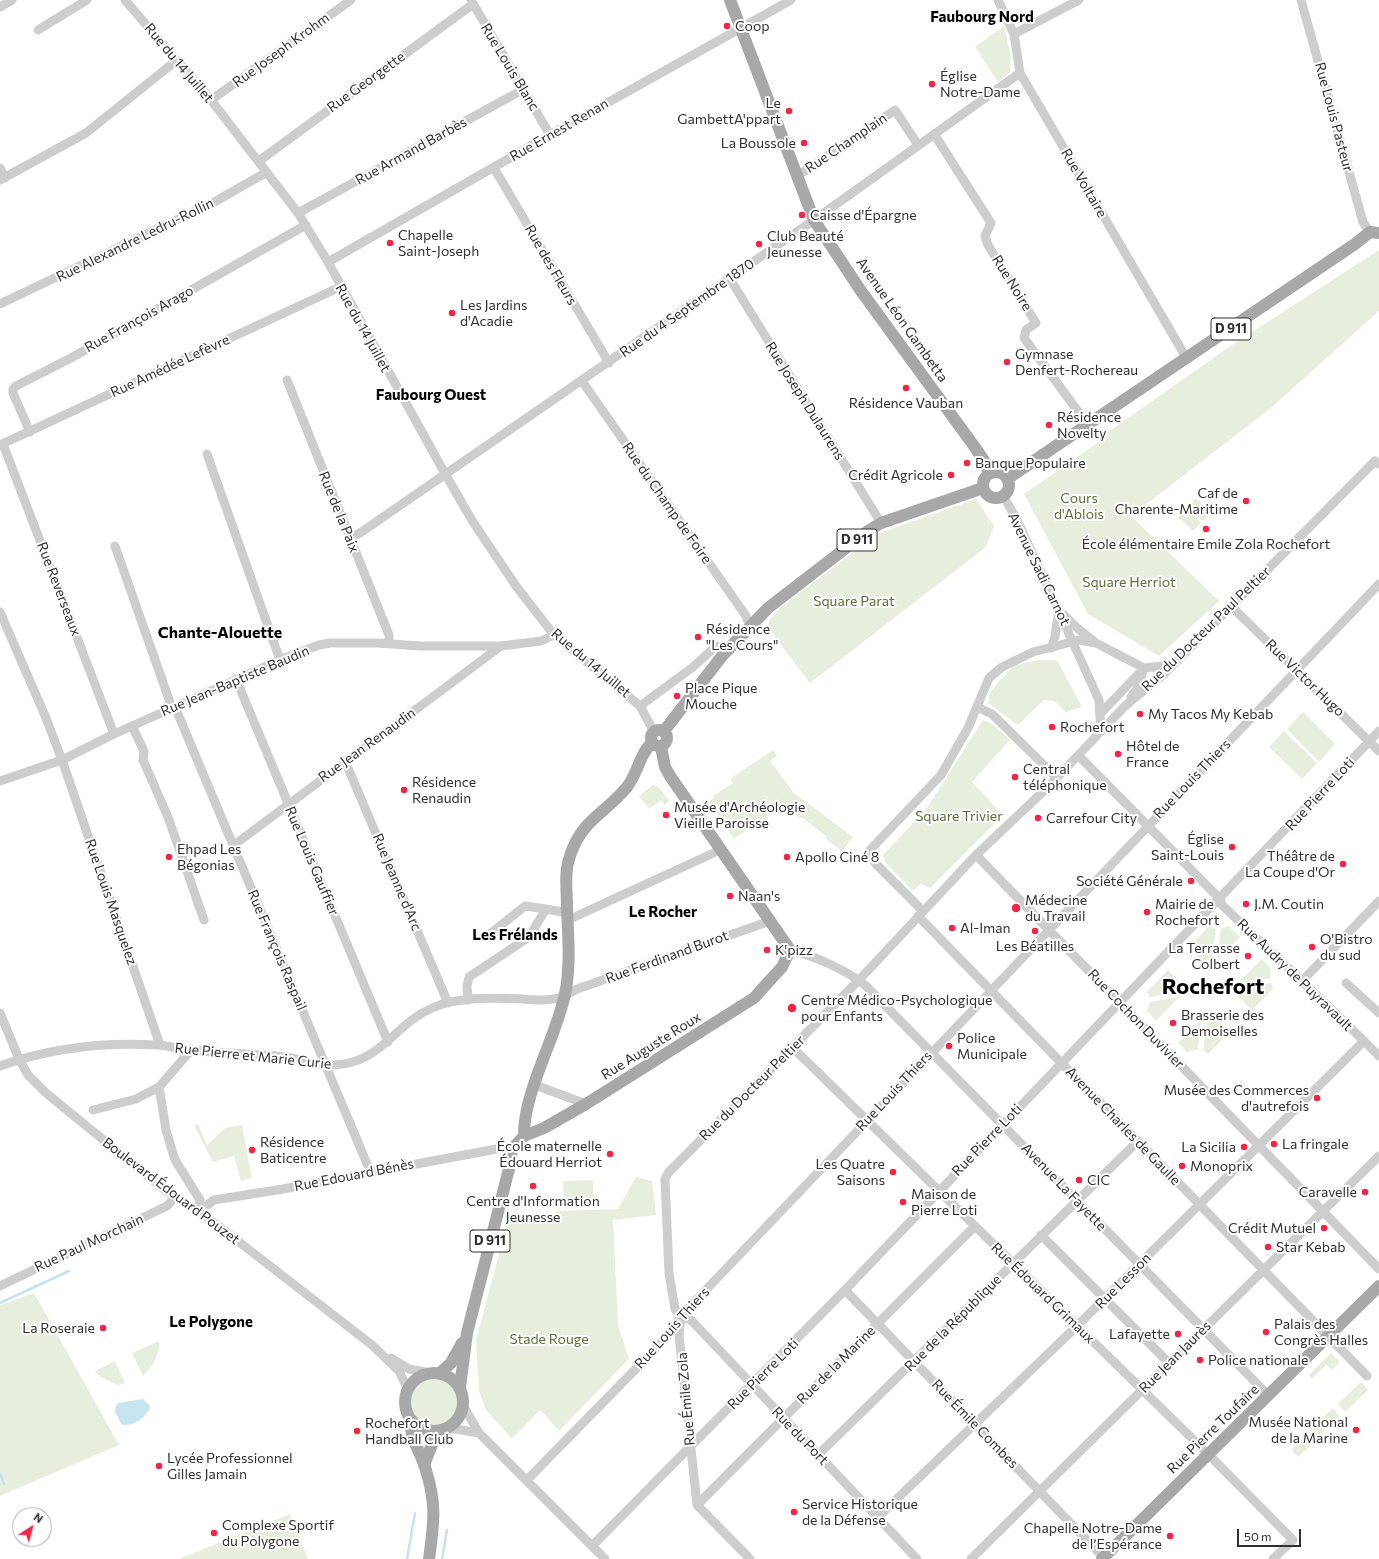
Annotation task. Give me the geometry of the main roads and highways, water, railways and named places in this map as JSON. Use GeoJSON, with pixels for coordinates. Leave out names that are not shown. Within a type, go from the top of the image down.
{"type":"FeatureCollection","features":[{"type":"Feature","properties":{"kind":"main road","name":"Avenue Léon Gambetta"},"geometry":{"type":"LineString","coordinates":[[730,0],[796,177],[814,220],[861,291],[974,446],[985,462],[989,474]]}},
{"type":"Feature","properties":{"kind":"main road","name":"D 911"},"geometry":{"type":"LineString","coordinates":[[1007,479],[1374,232]]}},
{"type":"Feature","properties":{"kind":"main road"},"geometry":{"type":"LineString","coordinates":[[1001,473],[1007,479],[1008,490],[1003,495],[991,497],[983,488],[984,480],[989,474],[1001,473]]}},
{"type":"Feature","properties":{"kind":"main road","name":"D 911"},"geometry":{"type":"LineString","coordinates":[[524,1136],[524,1124],[535,1085],[565,995],[569,955],[567,869],[569,857],[583,828],[627,787],[648,746],[660,738],[727,658],[730,649],[768,608],[881,523],[983,488]]}},
{"type":"Feature","properties":{"kind":"main road","name":"Rue Auguste Roux"},"geometry":{"type":"LineString","coordinates":[[466,1333],[510,1165],[512,1149],[524,1136],[544,1128],[586,1104],[754,998],[782,967],[790,950],[670,776],[665,767],[660,738]]}},
{"type":"Feature","properties":{"kind":"main road","name":"Rue Pierre Toufaire"},"geometry":{"type":"LineString","coordinates":[[1104,1559],[1208,1454],[1379,1286]]}},
{"type":"Feature","properties":{"kind":"main road","name":"D 911"},"geometry":{"type":"LineString","coordinates":[[435,1373],[451,1363],[466,1333]]}},
{"type":"Feature","properties":{"kind":"main road","name":"D 911"},"geometry":{"type":"LineString","coordinates":[[460,1387],[466,1333]]}},
{"type":"Feature","properties":{"kind":"main road"},"geometry":{"type":"LineString","coordinates":[[435,1373],[454,1380],[460,1387],[464,1400],[464,1407],[461,1415],[449,1428],[437,1432],[428,1431],[419,1427],[411,1420],[405,1407],[405,1401],[408,1390],[419,1377],[435,1373]]}},
{"type":"Feature","properties":{"kind":"main road"},"geometry":{"type":"LineString","coordinates":[[411,1420],[410,1430],[424,1465],[435,1511],[429,1559]]}},
{"type":"Feature","properties":{"kind":"main road"},"geometry":{"type":"LineString","coordinates":[[424,1465],[437,1432]]}},
{"type":"Feature","properties":{"kind":"water"},"geometry":{"type":"Polygon","coordinates":[[[143,1399],[150,1406],[143,1418],[134,1423],[125,1425],[121,1424],[115,1411],[116,1405],[119,1403],[143,1399]]]}},
{"type":"Feature","properties":{"kind":"waterway"},"geometry":{"type":"LineString","coordinates":[[0,1303],[69,1271]]}},
{"type":"Feature","properties":{"kind":"waterway"},"geometry":{"type":"LineString","coordinates":[[0,1473],[4,1484]]}},
{"type":"Feature","properties":{"kind":"waterway"},"geometry":{"type":"LineString","coordinates":[[407,1559],[415,1513]]}},
{"type":"Feature","properties":{"kind":"waterway"},"geometry":{"type":"LineString","coordinates":[[442,1559],[447,1530]]}},
{"type":"Feature","properties":{"kind":"place","name":"Coop"},"geometry":{"type":"Point","coordinates":[727,26]}},
{"type":"Feature","properties":{"kind":"place","name":"Église Notre-Dame"},"geometry":{"type":"Point","coordinates":[932,84]}},
{"type":"Feature","properties":{"kind":"place","name":"Le GambettA'ppart"},"geometry":{"type":"Point","coordinates":[789,111]}},
{"type":"Feature","properties":{"kind":"place","name":"La Boussole"},"geometry":{"type":"Point","coordinates":[804,143]}},
{"type":"Feature","properties":{"kind":"place","name":"Caisse d'Épargne"},"geometry":{"type":"Point","coordinates":[802,215]}},
{"type":"Feature","properties":{"kind":"place","name":"Chapelle Saint-Joseph"},"geometry":{"type":"Point","coordinates":[390,243]}},
{"type":"Feature","properties":{"kind":"place","name":"Club Beauté Jeunesse"},"geometry":{"type":"Point","coordinates":[759,244]}},
{"type":"Feature","properties":{"kind":"place","name":"Les Jardins d'Acadie"},"geometry":{"type":"Point","coordinates":[452,313]}},
{"type":"Feature","properties":{"kind":"place","name":"Gymnase Denfert-Rochereau"},"geometry":{"type":"Point","coordinates":[1007,362]}},
{"type":"Feature","properties":{"kind":"place","name":"Résidence Vauban"},"geometry":{"type":"Point","coordinates":[906,388]}},
{"type":"Feature","properties":{"kind":"place","name":"Résidence Novelty"},"geometry":{"type":"Point","coordinates":[1049,425]}},
{"type":"Feature","properties":{"kind":"place","name":"Banque Populaire"},"geometry":{"type":"Point","coordinates":[967,463]}},
{"type":"Feature","properties":{"kind":"place","name":"Crédit Agricole"},"geometry":{"type":"Point","coordinates":[951,475]}},
{"type":"Feature","properties":{"kind":"place","name":"Caf de Charente-Maritime"},"geometry":{"type":"Point","coordinates":[1246,501]}},
{"type":"Feature","properties":{"kind":"place","name":"École élémentaire Emile Zola Rochefort"},"geometry":{"type":"Point","coordinates":[1206,529]}},
{"type":"Feature","properties":{"kind":"place","name":"Résidence \"Les Cours\""},"geometry":{"type":"Point","coordinates":[698,637]}},
{"type":"Feature","properties":{"kind":"place","name":"Place Pique Mouche"},"geometry":{"type":"Point","coordinates":[677,696]}},
{"type":"Feature","properties":{"kind":"place","name":"My Tacos My Kebab"},"geometry":{"type":"Point","coordinates":[1140,714]}},
{"type":"Feature","properties":{"kind":"place","name":"Rochefort"},"geometry":{"type":"Point","coordinates":[1052,727]}},
{"type":"Feature","properties":{"kind":"place","name":"Hôtel de France"},"geometry":{"type":"Point","coordinates":[1118,754]}},
{"type":"Feature","properties":{"kind":"place","name":"Central téléphonique"},"geometry":{"type":"Point","coordinates":[1015,777]}},
{"type":"Feature","properties":{"kind":"place","name":"Résidence Renaudin"},"geometry":{"type":"Point","coordinates":[404,790]}},
{"type":"Feature","properties":{"kind":"place","name":"Musée d'Archéologie Vieille Paroisse"},"geometry":{"type":"Point","coordinates":[666,815]}},
{"type":"Feature","properties":{"kind":"place","name":"Carrefour City"},"geometry":{"type":"Point","coordinates":[1038,818]}},
{"type":"Feature","properties":{"kind":"place","name":"Église Saint-Louis"},"geometry":{"type":"Point","coordinates":[1232,847]}},
{"type":"Feature","properties":{"kind":"place","name":"Ehpad Les Bégonias"},"geometry":{"type":"Point","coordinates":[169,857]}},
{"type":"Feature","properties":{"kind":"place","name":"Apollo Ciné 8"},"geometry":{"type":"Point","coordinates":[787,857]}},
{"type":"Feature","properties":{"kind":"place","name":"Théâtre de La Coupe d'Or"},"geometry":{"type":"Point","coordinates":[1343,864]}},
{"type":"Feature","properties":{"kind":"place","name":"Société Générale"},"geometry":{"type":"Point","coordinates":[1191,881]}},
{"type":"Feature","properties":{"kind":"place","name":"Naan's"},"geometry":{"type":"Point","coordinates":[730,896]}},
{"type":"Feature","properties":{"kind":"place","name":"J.M. Coutin"},"geometry":{"type":"Point","coordinates":[1246,904]}},
{"type":"Feature","properties":{"kind":"place","name":"Médecine du Travail"},"geometry":{"type":"Point","coordinates":[1016,908]}},
{"type":"Feature","properties":{"kind":"place","name":"Mairie de Rochefort"},"geometry":{"type":"Point","coordinates":[1147,912]}},
{"type":"Feature","properties":{"kind":"place","name":"Al-Iman"},"geometry":{"type":"Point","coordinates":[952,928]}},
{"type":"Feature","properties":{"kind":"place","name":"Les Béatilles"},"geometry":{"type":"Point","coordinates":[1035,931]}},
{"type":"Feature","properties":{"kind":"place","name":"O'Bistro du sud"},"geometry":{"type":"Point","coordinates":[1312,947]}},
{"type":"Feature","properties":{"kind":"place","name":"K'pizz"},"geometry":{"type":"Point","coordinates":[767,950]}},
{"type":"Feature","properties":{"kind":"place","name":"La Terrasse Colbert"},"geometry":{"type":"Point","coordinates":[1248,956]}},
{"type":"Feature","properties":{"kind":"place","name":"Centre Médico-Psychologique pour Enfants"},"geometry":{"type":"Point","coordinates":[792,1008]}},
{"type":"Feature","properties":{"kind":"place","name":"Brasserie des Demoiselles"},"geometry":{"type":"Point","coordinates":[1173,1023]}},
{"type":"Feature","properties":{"kind":"place","name":"Police Municipale"},"geometry":{"type":"Point","coordinates":[949,1046]}},
{"type":"Feature","properties":{"kind":"place","name":"Musée des Commerces d'autrefois"},"geometry":{"type":"Point","coordinates":[1317,1098]}},
{"type":"Feature","properties":{"kind":"place","name":"La fringale"},"geometry":{"type":"Point","coordinates":[1274,1144]}},
{"type":"Feature","properties":{"kind":"place","name":"La Sicilia"},"geometry":{"type":"Point","coordinates":[1244,1147]}},
{"type":"Feature","properties":{"kind":"place","name":"Résidence Baticentre"},"geometry":{"type":"Point","coordinates":[252,1150]}},
{"type":"Feature","properties":{"kind":"place","name":"École maternelle Édouard Herriot"},"geometry":{"type":"Point","coordinates":[610,1154]}},
{"type":"Feature","properties":{"kind":"place","name":"Monoprix"},"geometry":{"type":"Point","coordinates":[1182,1166]}},
{"type":"Feature","properties":{"kind":"place","name":"Les Quatre Saisons"},"geometry":{"type":"Point","coordinates":[893,1172]}},
{"type":"Feature","properties":{"kind":"place","name":"CIC"},"geometry":{"type":"Point","coordinates":[1079,1180]}},
{"type":"Feature","properties":{"kind":"place","name":"Centre d'Information Jeunesse"},"geometry":{"type":"Point","coordinates":[533,1186]}},
{"type":"Feature","properties":{"kind":"place","name":"Caravelle"},"geometry":{"type":"Point","coordinates":[1365,1192]}},
{"type":"Feature","properties":{"kind":"place","name":"Maison de Pierre Loti"},"geometry":{"type":"Point","coordinates":[903,1202]}},
{"type":"Feature","properties":{"kind":"place","name":"Crédit Mutuel"},"geometry":{"type":"Point","coordinates":[1324,1228]}},
{"type":"Feature","properties":{"kind":"place","name":"Star Kebab"},"geometry":{"type":"Point","coordinates":[1268,1247]}},
{"type":"Feature","properties":{"kind":"place","name":"La Roseraie"},"geometry":{"type":"Point","coordinates":[103,1328]}},
{"type":"Feature","properties":{"kind":"place","name":"Palais des Congrès Halles"},"geometry":{"type":"Point","coordinates":[1266,1332]}},
{"type":"Feature","properties":{"kind":"place","name":"Lafayette"},"geometry":{"type":"Point","coordinates":[1178,1334]}},
{"type":"Feature","properties":{"kind":"place","name":"Police nationale"},"geometry":{"type":"Point","coordinates":[1200,1360]}},
{"type":"Feature","properties":{"kind":"place","name":"Musée National de la Marine"},"geometry":{"type":"Point","coordinates":[1356,1430]}},
{"type":"Feature","properties":{"kind":"place","name":"Rochefort Handball Club"},"geometry":{"type":"Point","coordinates":[357,1431]}},
{"type":"Feature","properties":{"kind":"place","name":"Lycée Professionnel Gilles Jamain"},"geometry":{"type":"Point","coordinates":[159,1466]}},
{"type":"Feature","properties":{"kind":"place","name":"Service Historique de la Défense"},"geometry":{"type":"Point","coordinates":[794,1512]}},
{"type":"Feature","properties":{"kind":"place","name":"Complexe Sportif du Polygone"},"geometry":{"type":"Point","coordinates":[214,1533]}},
{"type":"Feature","properties":{"kind":"place","name":"Chapelle Notre-Dame de l’Espérance"},"geometry":{"type":"Point","coordinates":[1170,1536]}},
{"type":"Feature","properties":{"kind":"district","name":"Faubourg Nord"},"geometry":{"type":"Point","coordinates":[982,17]}},
{"type":"Feature","properties":{"kind":"district","name":"Faubourg Ouest"},"geometry":{"type":"Point","coordinates":[431,395]}},
{"type":"Feature","properties":{"kind":"district","name":"Chante-Alouette"},"geometry":{"type":"Point","coordinates":[220,633]}},
{"type":"Feature","properties":{"kind":"district","name":"Le Rocher"},"geometry":{"type":"Point","coordinates":[663,912]}},
{"type":"Feature","properties":{"kind":"district","name":"Les Frélands"},"geometry":{"type":"Point","coordinates":[515,935]}},
{"type":"Feature","properties":{"kind":"district","name":"Rochefort"},"geometry":{"type":"Point","coordinates":[1213,987]}},
{"type":"Feature","properties":{"kind":"district","name":"Le Polygone"},"geometry":{"type":"Point","coordinates":[211,1322]}},
{"type":"Feature","properties":{"kind":"park label","name":"Cours d'Ablois"},"geometry":{"type":"Point","coordinates":[1079,506]}},
{"type":"Feature","properties":{"kind":"park label","name":"Square Herriot"},"geometry":{"type":"Point","coordinates":[1129,582]}},
{"type":"Feature","properties":{"kind":"park label","name":"Square Parat"},"geometry":{"type":"Point","coordinates":[854,601]}},
{"type":"Feature","properties":{"kind":"park label","name":"Square Trivier"},"geometry":{"type":"Point","coordinates":[959,816]}},
{"type":"Feature","properties":{"kind":"park label","name":"Stade Rouge"},"geometry":{"type":"Point","coordinates":[549,1339]}}]}
